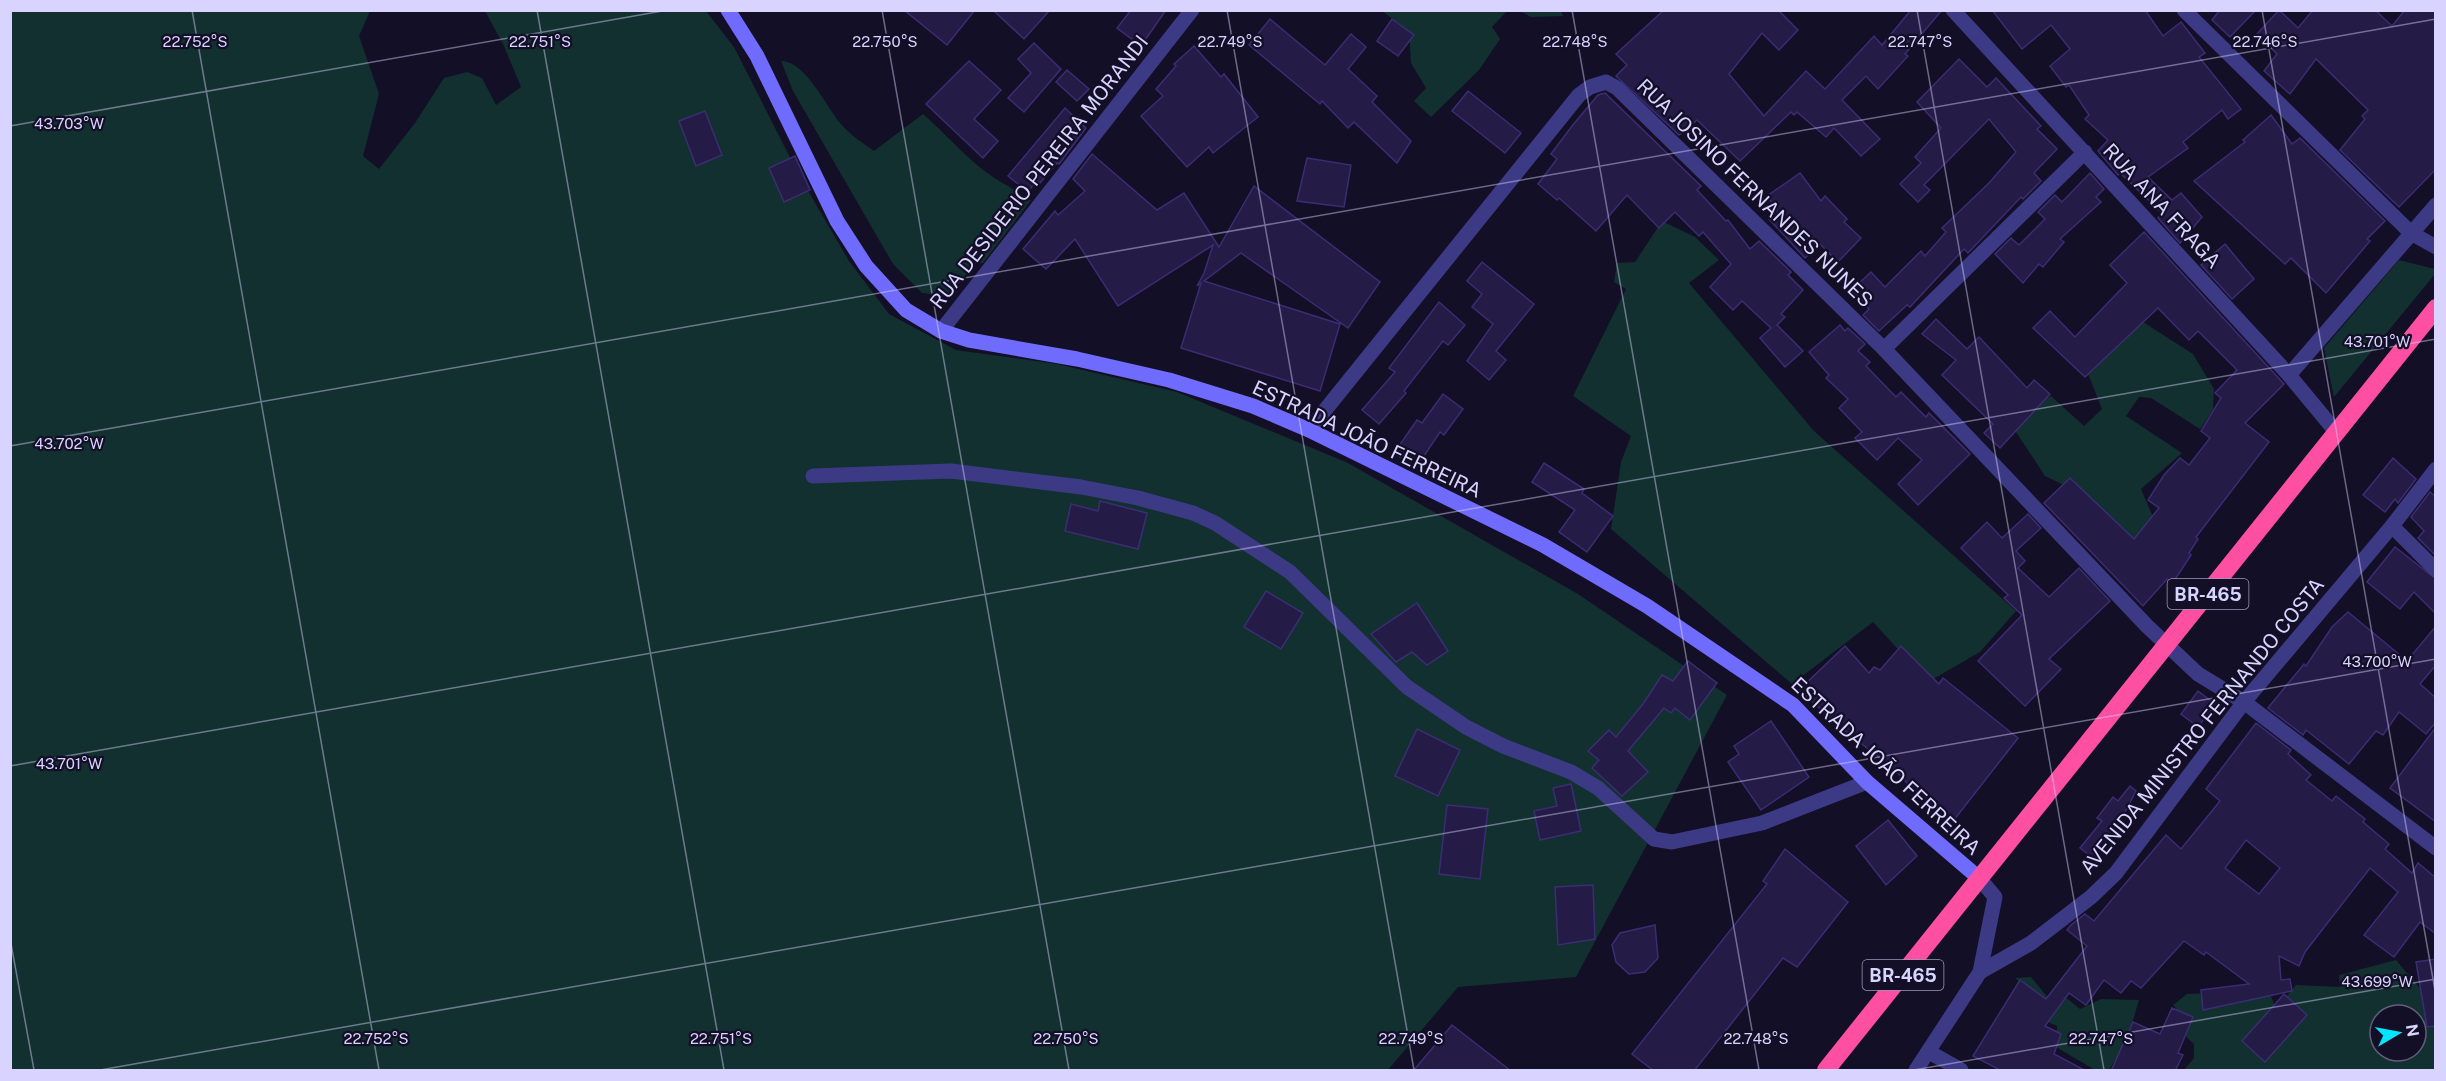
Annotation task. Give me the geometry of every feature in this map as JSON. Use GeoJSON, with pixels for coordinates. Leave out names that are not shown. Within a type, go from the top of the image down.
{"type":"FeatureCollection","features":[{"type":"Feature","properties":{"kind":"highway","name":"BR-465"},"geometry":{"type":"LineString","coordinates":[[1826,1071],[2436,308]]}},
{"type":"Feature","properties":{"kind":"street","name":"ESTRADA JOÃO FERREIRA"},"geometry":{"type":"LineString","coordinates":[[729,10],[757,56],[837,220],[856,253],[895,300],[941,331],[988,345],[1077,359],[1169,380],[1253,406],[1310,430],[1543,545],[1647,606],[1793,705],[1867,782],[1980,879]]}},
{"type":"Feature","properties":{"kind":"street","name":"RUA DESIDERIO PEREIRA MORANDI"},"geometry":{"type":"LineString","coordinates":[[941,331],[1192,10]]}},
{"type":"Feature","properties":{"kind":"street","name":"RUA ANA FRAGA"},"geometry":{"type":"LineString","coordinates":[[1953,10],[2289,375],[2337,433]]}},
{"type":"Feature","properties":{"kind":"street"},"geometry":{"type":"LineString","coordinates":[[2184,10],[2411,233],[2436,247]]}},
{"type":"Feature","properties":{"kind":"street","name":"RUA JOSINO FERNANDES NUNES"},"geometry":{"type":"LineString","coordinates":[[1310,430],[1579,96],[1598,83],[1606,82],[1617,88],[1884,349],[2167,645],[2198,674],[2244,702],[2436,848]]}},
{"type":"Feature","properties":{"kind":"street"},"geometry":{"type":"LineString","coordinates":[[1884,349],[2085,152]]}},
{"type":"Feature","properties":{"kind":"street"},"geometry":{"type":"LineString","coordinates":[[2289,375],[2436,205]]}},
{"type":"Feature","properties":{"kind":"street","name":"AVENIDA MINISTRO FERNANDO COSTA"},"geometry":{"type":"LineString","coordinates":[[1916,1071],[1980,972],[2031,943],[2106,884],[2244,702],[2392,526],[2436,469]]}},
{"type":"Feature","properties":{"kind":"street"},"geometry":{"type":"LineString","coordinates":[[813,476],[951,471],[1081,487],[1138,498],[1193,513],[1215,523],[1290,572],[1407,687],[1466,727],[1503,746],[1571,772],[1598,788],[1654,839],[1671,842],[1762,823],[1867,782]]}},
{"type":"Feature","properties":{"kind":"street"},"geometry":{"type":"LineString","coordinates":[[2392,526],[2436,570]]}},
{"type":"Feature","properties":{"kind":"street"},"geometry":{"type":"LineString","coordinates":[[1980,879],[1995,897],[1980,972]]}},
{"type":"Feature","properties":{"kind":"street"},"geometry":{"type":"LineString","coordinates":[[1929,1052],[1961,1071]]}},
{"type":"Feature","properties":{"kind":"green space"},"geometry":{"type":"Polygon","coordinates":[[[10,11],[370,11],[359,36],[379,94],[363,156],[379,169],[415,123],[444,78],[467,72],[482,78],[496,105],[521,87],[504,46],[485,11],[706,11],[734,47],[800,177],[849,261],[889,314],[956,350],[1057,364],[1177,392],[1348,463],[1578,594],[1727,695],[1576,977],[1458,987],[1388,1070],[11,1070],[10,11]]]}},
{"type":"Feature","properties":{"kind":"green space"},"geometry":{"type":"Polygon","coordinates":[[[1382,11],[1507,11],[1492,27],[1500,39],[1479,70],[1431,117],[1414,101],[1426,88],[1411,63],[1409,31],[1382,11]]]}},
{"type":"Feature","properties":{"kind":"green space"},"geometry":{"type":"Polygon","coordinates":[[[1520,11],[1561,11],[1563,16],[1531,17],[1520,11]]]}},
{"type":"Feature","properties":{"kind":"green space"},"geometry":{"type":"Polygon","coordinates":[[[781,61],[799,68],[845,128],[874,151],[923,114],[983,170],[1031,200],[983,263],[972,264],[961,282],[945,296],[922,293],[893,264],[793,91],[781,61]]]}},
{"type":"Feature","properties":{"kind":"green space"},"geometry":{"type":"Polygon","coordinates":[[[1662,221],[1695,237],[1719,260],[1689,283],[1814,431],[2016,611],[1980,652],[1928,682],[1873,622],[1792,684],[1611,529],[1621,462],[1631,436],[1573,396],[1626,289],[1614,282],[1617,263],[1635,262],[1662,221]]]}},
{"type":"Feature","properties":{"kind":"green space"},"geometry":{"type":"Polygon","coordinates":[[[2399,260],[2435,269],[2435,274],[2334,397],[2324,348],[2399,260]]]}},
{"type":"Feature","properties":{"kind":"green space"},"geometry":{"type":"Polygon","coordinates":[[[2143,322],[2193,354],[2214,389],[2213,410],[2200,429],[2151,398],[2139,397],[2126,416],[2182,453],[2141,489],[2159,531],[2140,550],[2083,494],[2045,476],[2008,420],[2051,396],[2084,426],[2102,409],[2088,374],[2143,322]]]}},
{"type":"Feature","properties":{"kind":"green space"},"geometry":{"type":"Polygon","coordinates":[[[2396,960],[2435,1006],[2435,1070],[2184,1070],[2194,1058],[2194,1044],[2181,1032],[2185,1018],[2173,1005],[2187,994],[2269,991],[2276,1009],[2296,985],[2340,987],[2339,975],[2396,960]]]}},
{"type":"Feature","properties":{"kind":"green space"},"geometry":{"type":"Polygon","coordinates":[[[2031,977],[2050,1000],[2058,991],[2080,1009],[2101,999],[2139,1000],[2127,1041],[2109,1070],[2095,1070],[2056,1047],[2057,1026],[2021,1010],[2030,991],[2015,978],[2031,977]]]}},
{"type":"Feature","properties":{"kind":"building"},"geometry":{"type":"Polygon","coordinates":[[[904,10],[975,10],[947,45],[904,10]]]}},
{"type":"Feature","properties":{"kind":"building"},"geometry":{"type":"Polygon","coordinates":[[[993,10],[1050,10],[1024,39],[993,10]]]}},
{"type":"Feature","properties":{"kind":"building"},"geometry":{"type":"Polygon","coordinates":[[[1131,10],[1166,10],[1141,46],[1117,28],[1131,10]]]}},
{"type":"Feature","properties":{"kind":"building"},"geometry":{"type":"Polygon","coordinates":[[[1664,10],[1778,10],[1798,30],[1779,50],[1762,33],[1729,74],[1764,116],[1806,71],[1825,89],[1874,36],[1882,45],[1911,10],[1942,10],[1905,54],[1908,56],[1878,89],[1866,76],[1842,100],[1880,139],[1861,156],[1834,128],[1826,137],[1797,112],[1794,115],[1791,112],[1740,161],[1697,120],[1679,135],[1616,76],[1627,65],[1616,54],[1664,10]]]}},
{"type":"Feature","properties":{"kind":"building"},"geometry":{"type":"Polygon","coordinates":[[[1992,10],[2145,10],[2163,36],[2181,22],[2205,53],[2199,57],[2241,109],[2228,119],[2222,110],[2183,142],[2188,148],[2148,177],[2172,200],[2181,193],[2202,217],[2180,243],[2158,218],[2162,213],[2120,173],[2118,175],[2098,151],[2108,140],[2085,119],[2089,115],[2069,85],[2066,87],[2050,66],[2070,49],[2051,25],[2022,49],[1992,10]]]}},
{"type":"Feature","properties":{"kind":"building"},"geometry":{"type":"Polygon","coordinates":[[[2220,10],[2256,10],[2230,37],[2212,20],[2220,10]]]}},
{"type":"Feature","properties":{"kind":"building"},"geometry":{"type":"Polygon","coordinates":[[[2279,10],[2298,28],[2313,10],[2375,10],[2392,26],[2405,10],[2436,10],[2436,169],[2399,207],[2340,150],[2365,119],[2362,116],[2368,110],[2316,59],[2290,94],[2264,71],[2277,54],[2257,34],[2279,10]]]}},
{"type":"Feature","properties":{"kind":"building"},"geometry":{"type":"Polygon","coordinates":[[[1270,19],[1325,65],[1351,34],[1366,47],[1348,69],[1377,96],[1372,102],[1411,141],[1397,163],[1354,122],[1348,128],[1322,101],[1320,104],[1249,45],[1270,19]]]}},
{"type":"Feature","properties":{"kind":"building"},"geometry":{"type":"Polygon","coordinates":[[[1392,19],[1414,35],[1398,56],[1377,41],[1392,19]]]}},
{"type":"Feature","properties":{"kind":"building"},"geometry":{"type":"Polygon","coordinates":[[[1034,43],[1061,69],[1024,112],[1008,98],[1031,73],[1018,59],[1034,43]]]}},
{"type":"Feature","properties":{"kind":"building"},"geometry":{"type":"Polygon","coordinates":[[[1194,46],[1221,77],[1224,74],[1258,117],[1213,153],[1209,147],[1187,167],[1141,116],[1163,96],[1156,89],[1176,66],[1174,64],[1194,46]]]}},
{"type":"Feature","properties":{"kind":"building"},"geometry":{"type":"Polygon","coordinates":[[[1959,59],[1987,87],[1996,78],[2041,126],[2037,129],[2057,149],[2034,173],[2041,181],[2023,199],[2021,197],[1968,253],[1964,249],[1910,307],[1907,305],[1879,331],[1863,315],[1869,309],[1852,290],[1871,272],[1885,287],[1921,251],[1925,256],[1946,232],[1942,228],[1989,183],[2016,152],[1989,119],[1924,185],[1930,190],[1918,202],[1900,184],[1921,163],[1915,157],[1941,128],[1917,102],[1959,59]]]}},
{"type":"Feature","properties":{"kind":"building"},"geometry":{"type":"Polygon","coordinates":[[[969,61],[1001,90],[974,119],[998,141],[983,158],[926,104],[969,61]]]}},
{"type":"Feature","properties":{"kind":"building"},"geometry":{"type":"Polygon","coordinates":[[[1067,70],[1089,89],[1077,101],[1056,82],[1067,70]]]}},
{"type":"Feature","properties":{"kind":"building"},"geometry":{"type":"Polygon","coordinates":[[[1468,91],[1521,133],[1505,153],[1452,111],[1468,91]]]}},
{"type":"Feature","properties":{"kind":"building"},"geometry":{"type":"Polygon","coordinates":[[[1605,93],[1701,186],[1697,190],[1726,221],[1728,220],[1750,249],[1759,241],[1791,272],[1788,275],[1803,290],[1781,314],[1785,317],[1777,325],[1803,351],[1785,367],[1760,338],[1771,328],[1742,301],[1733,310],[1710,287],[1731,264],[1703,232],[1699,236],[1675,212],[1659,228],[1627,195],[1596,231],[1559,198],[1557,200],[1538,184],[1557,159],[1551,154],[1598,95],[1605,93]]]}},
{"type":"Feature","properties":{"kind":"building"},"geometry":{"type":"Polygon","coordinates":[[[1065,108],[1086,128],[1059,164],[1057,163],[1040,183],[1036,181],[1028,192],[1008,176],[1065,108]]]}},
{"type":"Feature","properties":{"kind":"building"},"geometry":{"type":"Polygon","coordinates":[[[705,111],[722,155],[696,166],[679,121],[705,111]]]}},
{"type":"Feature","properties":{"kind":"building"},"geometry":{"type":"Polygon","coordinates":[[[2271,115],[2292,144],[2300,138],[2385,221],[2367,239],[2370,241],[2326,293],[2291,258],[2285,264],[2194,181],[2245,142],[2243,140],[2271,115]]]}},
{"type":"Feature","properties":{"kind":"building"},"geometry":{"type":"Polygon","coordinates":[[[1092,154],[1157,210],[1184,193],[1219,247],[1254,186],[1380,282],[1348,328],[1241,253],[1204,281],[1340,324],[1320,391],[1181,348],[1201,283],[1197,286],[1213,245],[1118,306],[1075,239],[1046,269],[1023,249],[1055,211],[1058,215],[1085,191],[1073,179],[1092,154]]]}},
{"type":"Feature","properties":{"kind":"building"},"geometry":{"type":"Polygon","coordinates":[[[795,156],[810,190],[784,202],[769,168],[795,156]]]}},
{"type":"Feature","properties":{"kind":"building"},"geometry":{"type":"Polygon","coordinates":[[[1307,158],[1351,165],[1344,207],[1297,201],[1307,158]]]}},
{"type":"Feature","properties":{"kind":"building"},"geometry":{"type":"Polygon","coordinates":[[[1800,173],[1821,201],[1825,196],[1847,219],[1844,222],[1861,238],[1838,262],[1820,244],[1805,258],[1769,219],[1778,212],[1767,196],[1800,173]]]}},
{"type":"Feature","properties":{"kind":"building"},"geometry":{"type":"Polygon","coordinates":[[[2090,173],[2104,189],[2096,197],[2101,202],[2060,239],[2064,242],[2043,267],[2039,264],[2023,283],[1995,254],[2011,238],[2019,245],[2045,219],[2038,212],[2055,195],[2062,202],[2090,173]]]}},
{"type":"Feature","properties":{"kind":"building"},"geometry":{"type":"Polygon","coordinates":[[[2144,232],[2284,384],[2245,423],[2269,442],[2196,537],[2198,539],[2189,553],[2191,555],[2172,584],[2167,579],[2143,606],[2044,503],[2070,478],[2134,539],[2159,508],[2148,500],[2164,475],[2180,458],[2189,465],[2210,438],[2201,431],[2221,398],[2215,393],[2237,370],[2198,331],[2189,340],[2158,308],[2085,377],[2033,328],[2050,311],[2075,337],[2127,283],[2110,265],[2144,232]]]}},
{"type":"Feature","properties":{"kind":"building"},"geometry":{"type":"Polygon","coordinates":[[[2225,244],[2254,279],[2232,299],[2201,265],[2225,244]]]}},
{"type":"Feature","properties":{"kind":"building"},"geometry":{"type":"Polygon","coordinates":[[[1482,262],[1534,304],[1496,351],[1506,360],[1489,380],[1467,361],[1493,324],[1472,307],[1482,294],[1467,281],[1482,262]]]}},
{"type":"Feature","properties":{"kind":"building"},"geometry":{"type":"Polygon","coordinates":[[[1439,302],[1465,325],[1448,345],[1443,341],[1404,391],[1406,393],[1379,424],[1362,410],[1395,372],[1389,368],[1439,302]]]}},
{"type":"Feature","properties":{"kind":"building"},"geometry":{"type":"Polygon","coordinates":[[[1936,319],[1967,349],[1979,337],[2027,388],[2034,380],[2050,394],[2000,448],[1984,433],[1993,424],[1942,375],[1956,360],[1922,334],[1936,319]]]}},
{"type":"Feature","properties":{"kind":"building"},"geometry":{"type":"Polygon","coordinates":[[[1840,325],[1845,331],[1848,328],[1865,344],[1858,351],[1870,362],[1866,366],[1896,397],[1901,392],[1926,417],[1929,413],[1970,454],[1918,505],[1898,484],[1922,460],[1898,438],[1877,460],[1855,438],[1862,432],[1839,408],[1848,399],[1826,378],[1829,375],[1809,352],[1840,325]]]}},
{"type":"Feature","properties":{"kind":"building"},"geometry":{"type":"Polygon","coordinates":[[[1443,394],[1463,409],[1444,435],[1440,432],[1416,468],[1394,453],[1417,420],[1422,423],[1443,394]]]}},
{"type":"Feature","properties":{"kind":"building"},"geometry":{"type":"Polygon","coordinates":[[[2393,458],[2416,479],[2398,503],[2395,499],[2385,512],[2363,495],[2393,458]]]}},
{"type":"Feature","properties":{"kind":"building"},"geometry":{"type":"Polygon","coordinates":[[[1544,463],[1584,489],[1582,493],[1613,516],[1587,552],[1559,532],[1575,510],[1532,482],[1544,463]]]}},
{"type":"Feature","properties":{"kind":"building"},"geometry":{"type":"Polygon","coordinates":[[[2430,492],[2436,497],[2436,556],[2418,538],[2424,531],[2411,517],[2430,492]]]}},
{"type":"Feature","properties":{"kind":"building"},"geometry":{"type":"Polygon","coordinates":[[[1100,501],[1147,513],[1138,549],[1065,531],[1071,504],[1098,511],[1100,501]]]}},
{"type":"Feature","properties":{"kind":"building"},"geometry":{"type":"Polygon","coordinates":[[[2028,514],[2041,528],[2016,551],[2025,561],[2018,568],[2049,597],[2079,568],[2110,601],[2049,659],[2061,669],[2025,706],[1978,661],[2022,615],[2004,598],[2008,595],[1961,548],[1987,522],[2002,538],[2028,514]]]}},
{"type":"Feature","properties":{"kind":"building"},"geometry":{"type":"Polygon","coordinates":[[[2395,547],[2436,579],[2436,614],[2414,592],[2400,609],[2367,582],[2395,547]]]}},
{"type":"Feature","properties":{"kind":"building"},"geometry":{"type":"Polygon","coordinates":[[[1266,591],[1303,613],[1281,649],[1244,627],[1266,591]]]}},
{"type":"Feature","properties":{"kind":"building"},"geometry":{"type":"Polygon","coordinates":[[[1417,603],[1448,651],[1427,665],[1412,652],[1396,662],[1371,634],[1417,603]]]}},
{"type":"Feature","properties":{"kind":"building"},"geometry":{"type":"Polygon","coordinates":[[[2348,612],[2407,661],[2436,626],[2436,665],[2420,684],[2436,698],[2436,722],[2426,734],[2399,712],[2383,735],[2376,731],[2349,764],[2306,730],[2303,735],[2268,708],[2304,664],[2306,666],[2332,627],[2348,612]]]}},
{"type":"Feature","properties":{"kind":"building"},"geometry":{"type":"Polygon","coordinates":[[[1845,646],[1869,673],[1874,667],[1880,670],[1901,646],[1939,684],[1943,678],[2018,738],[1954,820],[1935,804],[1931,809],[1895,770],[1844,730],[1799,690],[1845,646]]]}},
{"type":"Feature","properties":{"kind":"building"},"geometry":{"type":"Polygon","coordinates":[[[1688,661],[1717,683],[1690,720],[1675,708],[1671,713],[1664,708],[1628,751],[1648,772],[1622,796],[1592,768],[1599,760],[1588,751],[1609,730],[1616,737],[1643,704],[1662,675],[1673,681],[1688,661]]]}},
{"type":"Feature","properties":{"kind":"building"},"geometry":{"type":"Polygon","coordinates":[[[2198,691],[2215,704],[2198,727],[2181,714],[2198,691]]]}},
{"type":"Feature","properties":{"kind":"building"},"geometry":{"type":"Polygon","coordinates":[[[1771,721],[1809,777],[1761,810],[1728,762],[1739,754],[1734,746],[1771,721]]]}},
{"type":"Feature","properties":{"kind":"building"},"geometry":{"type":"Polygon","coordinates":[[[2256,723],[2291,750],[2288,754],[2311,775],[2306,780],[2332,801],[2336,796],[2365,819],[2363,822],[2389,844],[2385,849],[2412,873],[2418,863],[2436,878],[2436,934],[2420,922],[2394,957],[2364,935],[2398,892],[2370,868],[2305,952],[2299,966],[2279,956],[2281,980],[2290,979],[2292,991],[2203,1010],[2201,990],[2249,984],[2206,952],[2204,955],[2184,941],[2141,988],[2131,981],[2121,993],[2104,980],[2086,1005],[2069,993],[2045,1026],[2061,1034],[2054,1054],[2086,1071],[2002,1071],[1973,1056],[2020,980],[2046,999],[2087,946],[2067,930],[2071,925],[2085,914],[2094,921],[2166,835],[2181,849],[2220,801],[2206,789],[2256,723]],[[2246,840],[2225,868],[2259,894],[2280,868],[2246,840]]]}},
{"type":"Feature","properties":{"kind":"building"},"geometry":{"type":"Polygon","coordinates":[[[2436,727],[2436,822],[2390,788],[2436,727]]]}},
{"type":"Feature","properties":{"kind":"building"},"geometry":{"type":"Polygon","coordinates":[[[1417,729],[1460,750],[1438,796],[1395,776],[1417,729]]]}},
{"type":"Feature","properties":{"kind":"building"},"geometry":{"type":"Polygon","coordinates":[[[1571,784],[1581,831],[1540,840],[1534,811],[1557,806],[1553,788],[1571,784]]]}},
{"type":"Feature","properties":{"kind":"building"},"geometry":{"type":"Polygon","coordinates":[[[2130,786],[2136,791],[2115,831],[2093,858],[2080,848],[2102,821],[2097,818],[2113,797],[2118,801],[2130,786]]]}},
{"type":"Feature","properties":{"kind":"building"},"geometry":{"type":"Polygon","coordinates":[[[1447,805],[1488,809],[1480,879],[1439,874],[1447,805]]]}},
{"type":"Feature","properties":{"kind":"building"},"geometry":{"type":"Polygon","coordinates":[[[1888,820],[1917,856],[1886,885],[1856,846],[1888,820]]]}},
{"type":"Feature","properties":{"kind":"building"},"geometry":{"type":"Polygon","coordinates":[[[1785,849],[1848,902],[1797,967],[1783,958],[1694,1071],[1654,1071],[1632,1054],[1767,884],[1763,881],[1785,849]]]}},
{"type":"Feature","properties":{"kind":"building"},"geometry":{"type":"Polygon","coordinates":[[[1593,885],[1595,939],[1558,945],[1555,887],[1593,885]]]}},
{"type":"Feature","properties":{"kind":"building"},"geometry":{"type":"Polygon","coordinates":[[[1655,925],[1658,958],[1645,972],[1629,974],[1616,962],[1612,945],[1620,933],[1655,925]]]}},
{"type":"Feature","properties":{"kind":"building"},"geometry":{"type":"Polygon","coordinates":[[[2436,959],[2436,1026],[2428,1027],[2428,1003],[2423,1003],[2416,962],[2436,959]]]}},
{"type":"Feature","properties":{"kind":"building"},"geometry":{"type":"Polygon","coordinates":[[[2284,994],[2307,1015],[2265,1062],[2242,1041],[2284,994]]]}},
{"type":"Feature","properties":{"kind":"building"},"geometry":{"type":"Polygon","coordinates":[[[2172,1008],[2193,1017],[2178,1053],[2183,1055],[2175,1071],[2111,1071],[2133,1022],[2160,1034],[2172,1008]]]}},
{"type":"Feature","properties":{"kind":"building"},"geometry":{"type":"Polygon","coordinates":[[[1452,1025],[1511,1071],[1413,1071],[1452,1025]]]}}]}
